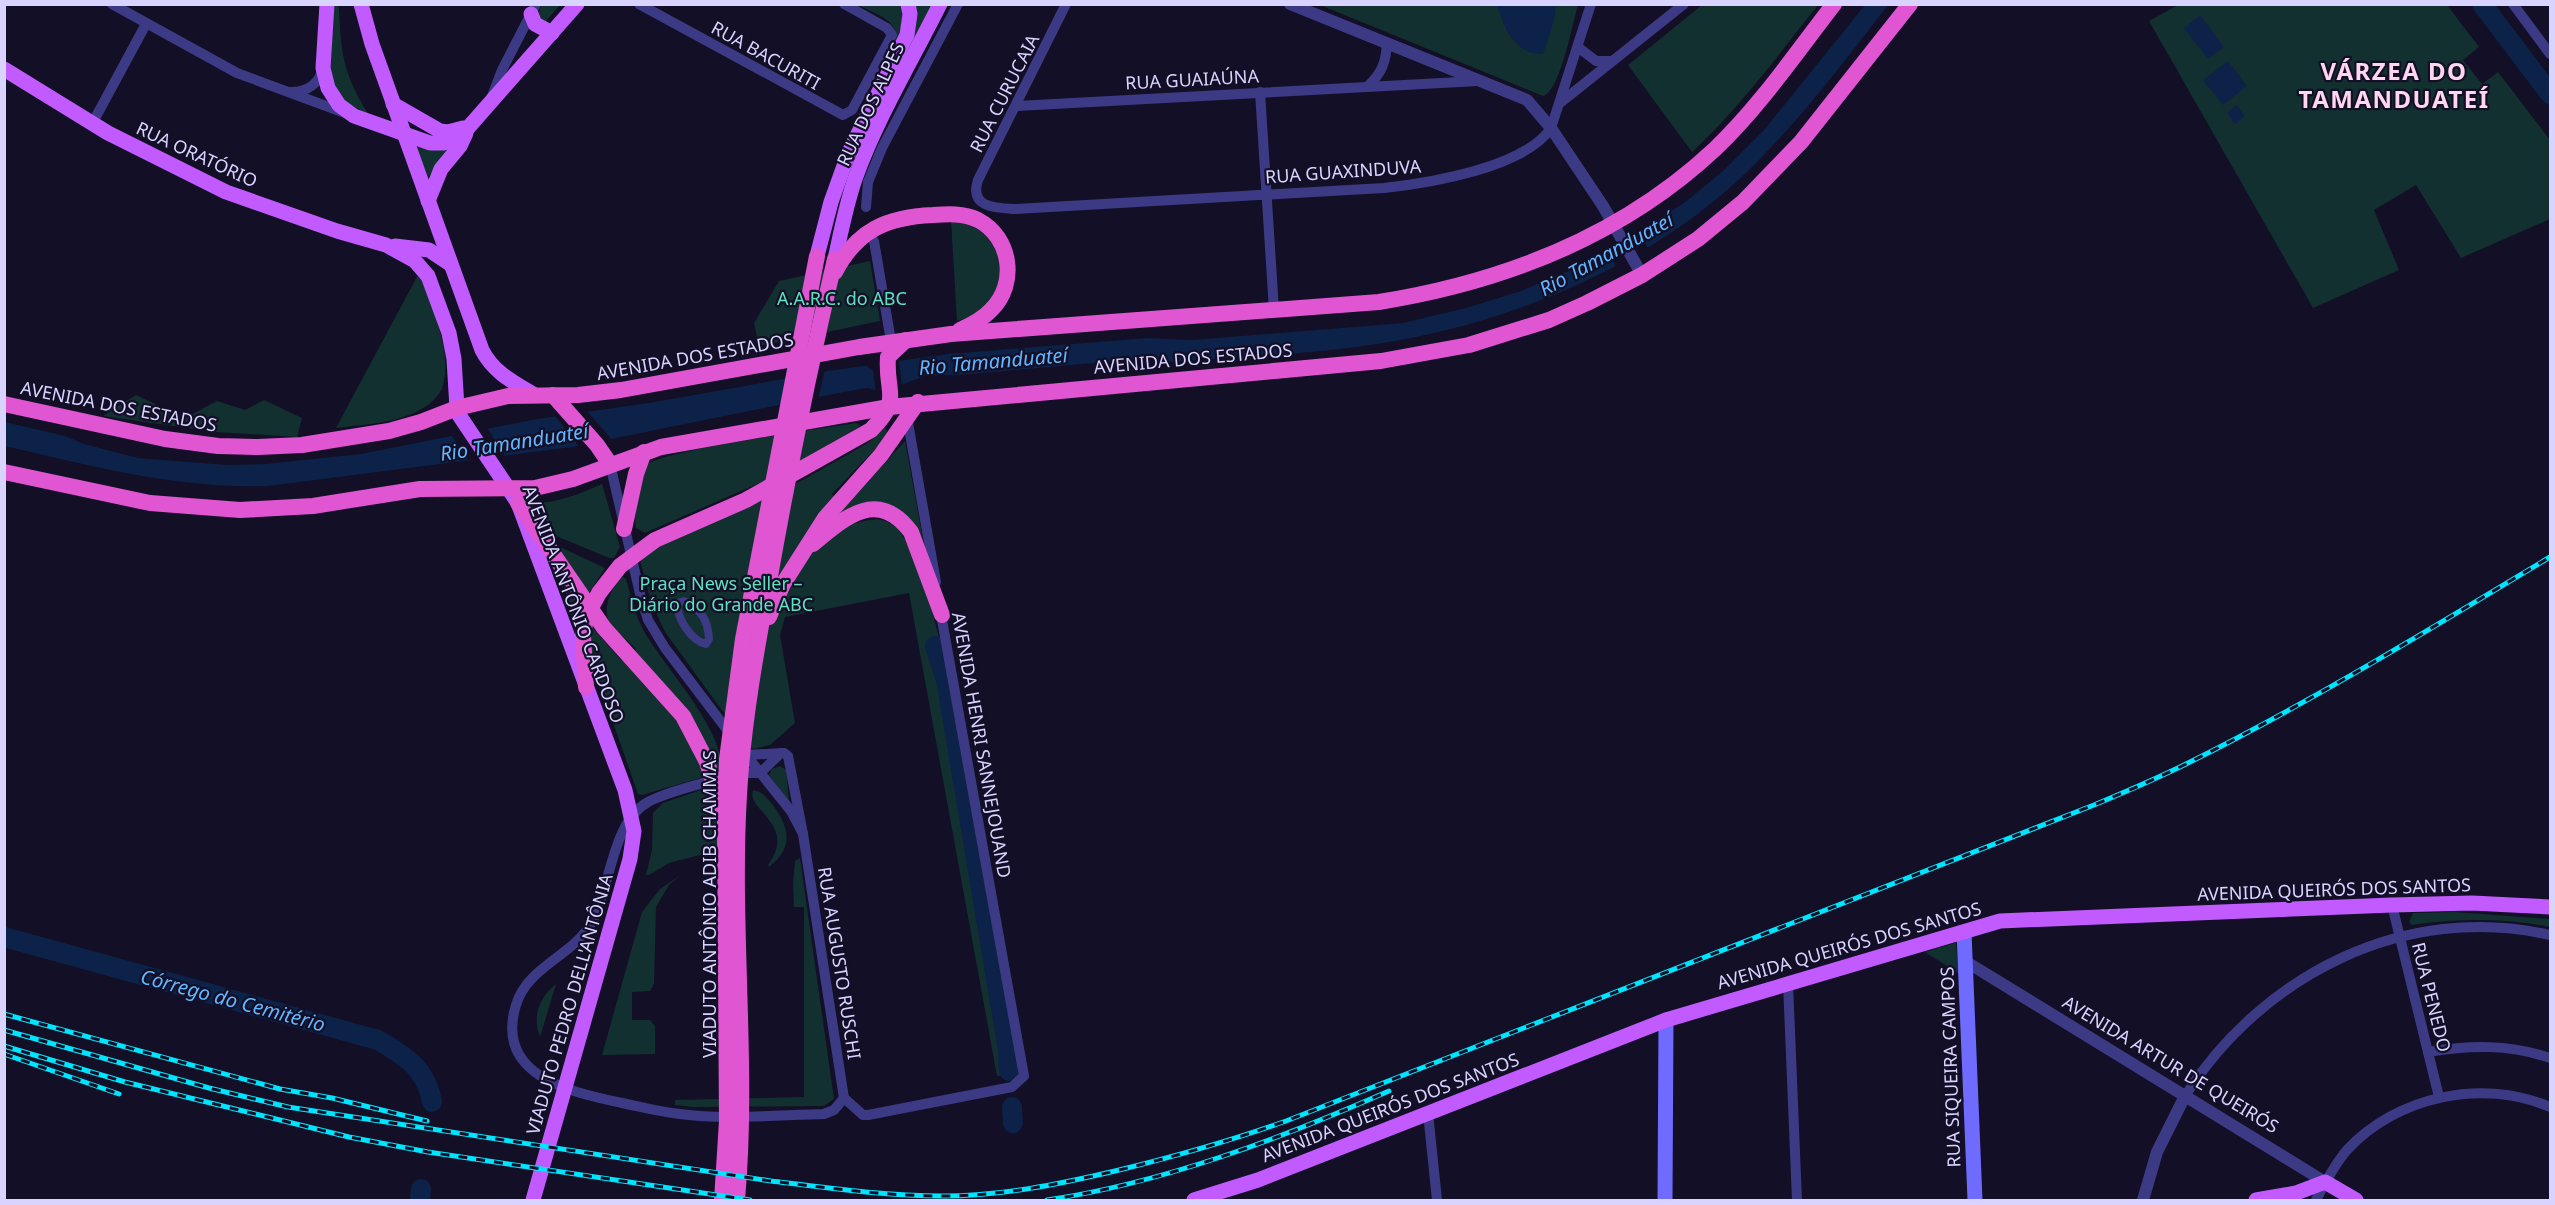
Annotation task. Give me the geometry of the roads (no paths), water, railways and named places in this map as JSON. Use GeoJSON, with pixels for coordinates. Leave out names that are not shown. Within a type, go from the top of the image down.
{"type":"FeatureCollection","features":[{"type":"Feature","properties":{"kind":"highway","name":"AVENIDA DOS ESTADOS"},"geometry":{"type":"LineString","coordinates":[[4,404],[165,439],[218,447],[302,446],[389,431],[457,408],[508,396],[578,395],[650,386],[899,340],[951,334],[1379,302],[1458,287],[1521,267],[1617,230],[1716,147],[1745,117],[1834,4]]}},
{"type":"Feature","properties":{"kind":"highway","name":"AVENIDA DOS ESTADOS"},"geometry":{"type":"LineString","coordinates":[[4,472],[150,503],[240,510],[313,506],[420,489],[535,488],[555,484],[644,452],[683,442],[902,405],[1381,361],[1469,345],[1549,320],[1638,268],[1698,239],[1763,183],[1820,120],[1910,4]]}},
{"type":"Feature","properties":{"kind":"highway"},"geometry":{"type":"LineString","coordinates":[[829,284],[848,250],[860,238],[886,222],[911,216],[966,215],[987,226],[1002,244],[1008,268],[1004,291],[991,311],[951,334]]}},
{"type":"Feature","properties":{"kind":"highway","name":"VIADUTO ANTÔNIO ADIB CHAMMAS"},"geometry":{"type":"LineString","coordinates":[[723,1200],[728,1121],[725,826],[727,759],[743,639],[817,256]]}},
{"type":"Feature","properties":{"kind":"highway","name":"VIADUTO ANTÔNIO ADIB CHAMMAS"},"geometry":{"type":"LineString","coordinates":[[737,1200],[741,1122],[739,795],[744,741],[758,642],[779,526],[835,259]]}},
{"type":"Feature","properties":{"kind":"highway"},"geometry":{"type":"LineString","coordinates":[[758,642],[783,584],[801,554],[839,499],[881,455],[902,405],[887,360],[899,340]]}},
{"type":"Feature","properties":{"kind":"highway"},"geometry":{"type":"LineString","coordinates":[[553,395],[597,445],[610,464]]}},
{"type":"Feature","properties":{"kind":"highway"},"geometry":{"type":"LineString","coordinates":[[586,687],[583,636],[585,617],[609,579],[631,557],[655,540],[746,500],[863,436],[902,405]]}},
{"type":"Feature","properties":{"kind":"highway"},"geometry":{"type":"LineString","coordinates":[[624,529],[636,474],[644,452]]}},
{"type":"Feature","properties":{"kind":"highway"},"geometry":{"type":"LineString","coordinates":[[518,504],[542,534],[590,609],[619,645],[673,703],[691,729],[713,777],[725,826]]}},
{"type":"Feature","properties":{"kind":"highway"},"geometry":{"type":"LineString","coordinates":[[801,554],[850,515],[869,509],[890,513],[911,532],[942,615]]}},
{"type":"Feature","properties":{"kind":"main road"},"geometry":{"type":"LineString","coordinates":[[327,4],[323,68],[331,94],[339,105],[354,116],[430,143],[444,143],[460,137],[577,4]]}},
{"type":"Feature","properties":{"kind":"main road"},"geometry":{"type":"LineString","coordinates":[[361,4],[393,104],[478,342],[488,362],[505,377],[534,394]]}},
{"type":"Feature","properties":{"kind":"main road"},"geometry":{"type":"LineString","coordinates":[[817,256],[831,202],[849,152],[907,35],[910,14],[908,4]]}},
{"type":"Feature","properties":{"kind":"main road","name":"RUA DOS ALPES"},"geometry":{"type":"LineString","coordinates":[[835,259],[846,206],[863,159],[883,114],[940,4]]}},
{"type":"Feature","properties":{"kind":"main road"},"geometry":{"type":"LineString","coordinates":[[533,9],[535,24],[552,33]]}},
{"type":"Feature","properties":{"kind":"main road","name":"RUA ORATÓRIO"},"geometry":{"type":"LineString","coordinates":[[4,69],[92,124],[146,154],[226,192],[337,231],[386,245],[429,250],[450,264]]}},
{"type":"Feature","properties":{"kind":"main road"},"geometry":{"type":"LineString","coordinates":[[393,104],[440,131],[458,130],[472,124]]}},
{"type":"Feature","properties":{"kind":"main road"},"geometry":{"type":"LineString","coordinates":[[428,201],[437,176],[460,146],[472,124]]}},
{"type":"Feature","properties":{"kind":"main road","name":"RUA ORATÓRIO"},"geometry":{"type":"LineString","coordinates":[[386,245],[414,261],[428,276]]}},
{"type":"Feature","properties":{"kind":"main road","name":"AVENIDA ANTÔNIO CARDOSO"},"geometry":{"type":"LineString","coordinates":[[428,276],[452,346],[457,408],[465,426],[493,469],[510,488],[518,504],[625,790],[632,817]]}},
{"type":"Feature","properties":{"kind":"main road","name":"VIADUTO PEDRO DELL'ANTÔNIA"},"geometry":{"type":"LineString","coordinates":[[533,1200],[632,852],[634,831],[632,817]]}},
{"type":"Feature","properties":{"kind":"main road","name":"AVENIDA QUEIRÓS DOS SANTOS"},"geometry":{"type":"LineString","coordinates":[[1194,1200],[1258,1180],[1666,1020],[2008,920],[2472,903],[2550,907]]}},
{"type":"Feature","properties":{"kind":"main road","name":"RUA SIQUEIRA CAMPOS"},"geometry":{"type":"LineString","coordinates":[[1964,932],[1975,1200]]}},
{"type":"Feature","properties":{"kind":"main road"},"geometry":{"type":"LineString","coordinates":[[1665,1200],[1666,1020]]}},
{"type":"Feature","properties":{"kind":"main road"},"geometry":{"type":"LineString","coordinates":[[2256,1200],[2296,1193],[2325,1182]]}},
{"type":"Feature","properties":{"kind":"main road","name":"AVENIDA ARTUR DE QUEIRÓS"},"geometry":{"type":"LineString","coordinates":[[2325,1182],[2356,1200]]}},
{"type":"Feature","properties":{"kind":"street"},"geometry":{"type":"LineString","coordinates":[[112,4],[237,73],[354,116]]}},
{"type":"Feature","properties":{"kind":"street","name":"RUA BACURITI"},"geometry":{"type":"LineString","coordinates":[[639,4],[840,115],[852,110],[891,35],[887,28],[844,4]]}},
{"type":"Feature","properties":{"kind":"street","name":"RUA DOS ALPES"},"geometry":{"type":"LineString","coordinates":[[866,207],[868,182],[882,148],[958,4]]}},
{"type":"Feature","properties":{"kind":"street","name":"RUA CURUCAIA"},"geometry":{"type":"LineString","coordinates":[[978,198],[975,190],[978,180],[1066,4]]}},
{"type":"Feature","properties":{"kind":"street"},"geometry":{"type":"LineString","coordinates":[[1290,4],[1527,100],[1551,128],[1617,230],[1638,268]]}},
{"type":"Feature","properties":{"kind":"street","name":"RUA GUAXINDUVA"},"geometry":{"type":"LineString","coordinates":[[978,198],[992,207],[1014,209],[1383,188],[1441,180],[1492,165],[1524,152],[1538,143],[1551,128],[1579,48],[1591,4]]}},
{"type":"Feature","properties":{"kind":"street"},"geometry":{"type":"LineString","coordinates":[[1560,103],[1684,4]]}},
{"type":"Feature","properties":{"kind":"street"},"geometry":{"type":"LineString","coordinates":[[2513,4],[2550,54]]}},
{"type":"Feature","properties":{"kind":"street"},"geometry":{"type":"LineString","coordinates":[[489,105],[502,70],[533,9]]}},
{"type":"Feature","properties":{"kind":"street"},"geometry":{"type":"LineString","coordinates":[[92,124],[146,24]]}},
{"type":"Feature","properties":{"kind":"street"},"geometry":{"type":"LineString","coordinates":[[1368,86],[1383,70],[1387,58],[1387,43]]}},
{"type":"Feature","properties":{"kind":"street"},"geometry":{"type":"LineString","coordinates":[[1579,48],[1589,58],[1601,63],[1616,60]]}},
{"type":"Feature","properties":{"kind":"street"},"geometry":{"type":"LineString","coordinates":[[288,92],[308,88],[318,80],[323,68]]}},
{"type":"Feature","properties":{"kind":"street","name":"RUA GUAIAÚNA"},"geometry":{"type":"LineString","coordinates":[[1017,106],[1479,81]]}},
{"type":"Feature","properties":{"kind":"street"},"geometry":{"type":"LineString","coordinates":[[1260,92],[1274,310]]}},
{"type":"Feature","properties":{"kind":"street"},"geometry":{"type":"LineString","coordinates":[[874,241],[899,340]]}},
{"type":"Feature","properties":{"kind":"street","name":"AVENIDA HENRI SANNEJOUAND"},"geometry":{"type":"LineString","coordinates":[[844,1098],[863,1115],[868,1115],[1012,1087],[1024,1076],[902,405]]}},
{"type":"Feature","properties":{"kind":"street","name":"RUA AUGUSTO RUSCHI"},"geometry":{"type":"LineString","coordinates":[[610,464],[640,598],[652,626],[746,755],[791,811],[803,834]]}},
{"type":"Feature","properties":{"kind":"street"},"geometry":{"type":"LineString","coordinates":[[684,601],[704,616],[709,639],[706,644],[697,640],[684,624],[677,613],[677,603],[684,601]]}},
{"type":"Feature","properties":{"kind":"street"},"geometry":{"type":"LineString","coordinates":[[711,708],[726,743],[734,773]]}},
{"type":"Feature","properties":{"kind":"street"},"geometry":{"type":"LineString","coordinates":[[781,753],[760,773],[734,773],[657,799],[647,803],[632,817],[622,835],[589,927],[575,942],[537,973],[521,993],[516,1004],[514,1035],[525,1063],[534,1072],[556,1086],[583,1094],[679,1114],[824,1114],[834,1110],[844,1098]]}},
{"type":"Feature","properties":{"kind":"street"},"geometry":{"type":"LineString","coordinates":[[746,755],[781,753]]}},
{"type":"Feature","properties":{"kind":"street","name":"RUA AUGUSTO RUSCHI"},"geometry":{"type":"LineString","coordinates":[[781,753],[788,756],[803,834],[844,1098]]}},
{"type":"Feature","properties":{"kind":"street","name":"RUA PENEDO"},"geometry":{"type":"LineString","coordinates":[[2392,905],[2439,1097]]}},
{"type":"Feature","properties":{"kind":"street"},"geometry":{"type":"LineString","coordinates":[[2143,1200],[2157,1152],[2185,1096],[2227,1040],[2263,1006],[2293,986],[2342,958],[2400,936],[2440,930],[2491,927],[2550,935]]}},
{"type":"Feature","properties":{"kind":"street","name":"AVENIDA ARTUR DE QUEIRÓS"},"geometry":{"type":"LineString","coordinates":[[1965,961],[2325,1182]]}},
{"type":"Feature","properties":{"kind":"street"},"geometry":{"type":"LineString","coordinates":[[1788,983],[1797,1200]]}},
{"type":"Feature","properties":{"kind":"street"},"geometry":{"type":"LineString","coordinates":[[2428,1052],[2492,1046],[2524,1050],[2550,1058]]}},
{"type":"Feature","properties":{"kind":"street"},"geometry":{"type":"LineString","coordinates":[[2316,1200],[2325,1182],[2348,1149],[2367,1132],[2402,1112],[2439,1097],[2481,1092],[2531,1100],[2550,1107]]}},
{"type":"Feature","properties":{"kind":"street"},"geometry":{"type":"LineString","coordinates":[[1428,1113],[1437,1200]]}},
{"type":"Feature","properties":{"kind":"water"},"geometry":{"type":"Polygon","coordinates":[[[1497,5],[1556,5],[1554,20],[1543,54],[1533,53],[1518,45],[1507,31],[1497,5]]]}},
{"type":"Feature","properties":{"kind":"water","name":"Rio Tamanduateí"},"geometry":{"type":"Polygon","coordinates":[[[1865,5],[1888,5],[1777,142],[1735,183],[1700,212],[1623,262],[1581,283],[1494,317],[1450,329],[1377,344],[1318,351],[1171,362],[1149,358],[925,376],[882,392],[867,388],[833,394],[572,447],[268,486],[201,484],[135,475],[5,446],[5,422],[65,436],[84,444],[138,458],[227,465],[266,464],[361,454],[537,419],[649,403],[828,371],[948,354],[1148,338],[1193,340],[1403,323],[1466,308],[1521,291],[1571,270],[1612,248],[1684,203],[1723,171],[1764,130],[1865,5]]]}},
{"type":"Feature","properties":{"kind":"water"},"geometry":{"type":"Polygon","coordinates":[[[2200,15],[2224,47],[2208,59],[2184,28],[2200,15]]]}},
{"type":"Feature","properties":{"kind":"water"},"geometry":{"type":"Polygon","coordinates":[[[2228,61],[2247,86],[2223,105],[2203,80],[2228,61]]]}},
{"type":"Feature","properties":{"kind":"water"},"geometry":{"type":"Polygon","coordinates":[[[2237,105],[2245,116],[2235,124],[2227,113],[2237,105]]]}},
{"type":"Feature","properties":{"kind":"waterway"},"geometry":{"type":"LineString","coordinates":[[2482,4],[2550,94]]}},
{"type":"Feature","properties":{"kind":"waterway"},"geometry":{"type":"LineString","coordinates":[[935,646],[946,680],[1008,1050],[1009,1071]]}},
{"type":"Feature","properties":{"kind":"waterway","name":"Córrego do Cemitério"},"geometry":{"type":"LineString","coordinates":[[4,937],[378,1040],[413,1064],[425,1080],[432,1102]]}},
{"type":"Feature","properties":{"kind":"waterway"},"geometry":{"type":"LineString","coordinates":[[1012,1107],[1013,1123]]}},
{"type":"Feature","properties":{"kind":"waterway","name":"Córrego do Cemitério"},"geometry":{"type":"LineString","coordinates":[[420,1200],[421,1189]]}},
{"type":"Feature","properties":{"kind":"railway"},"geometry":{"type":"LineString","coordinates":[[4,1030],[209,1088],[288,1107],[771,1181],[922,1196],[987,1194],[1052,1185],[1180,1154],[1286,1121],[2094,805],[2175,770],[2279,716],[2550,557]]}},
{"type":"Feature","properties":{"kind":"railway"},"geometry":{"type":"LineString","coordinates":[[4,1014],[280,1089],[332,1098],[427,1121]]}},
{"type":"Feature","properties":{"kind":"railway"},"geometry":{"type":"LineString","coordinates":[[4,1046],[125,1082],[349,1137],[428,1152],[750,1200]]}},
{"type":"Feature","properties":{"kind":"railway"},"geometry":{"type":"LineString","coordinates":[[4,1054],[119,1094]]}},
{"type":"Feature","properties":{"kind":"railway"},"geometry":{"type":"LineString","coordinates":[[1047,1200],[1134,1182],[1221,1157],[1389,1091]]}},
{"type":"Feature","properties":{"kind":"district","name":"VÁRZEA DO TAMANDUATEÍ"},"geometry":{"type":"Point","coordinates":[2394,84]}},
{"type":"Feature","properties":{"kind":"park label","name":"A.A.R.C. do ABC"},"geometry":{"type":"Point","coordinates":[842,298]}},
{"type":"Feature","properties":{"kind":"park label","name":"Praça News Seller – Diário do Grande ABC"},"geometry":{"type":"Point","coordinates":[721,593]}}]}
